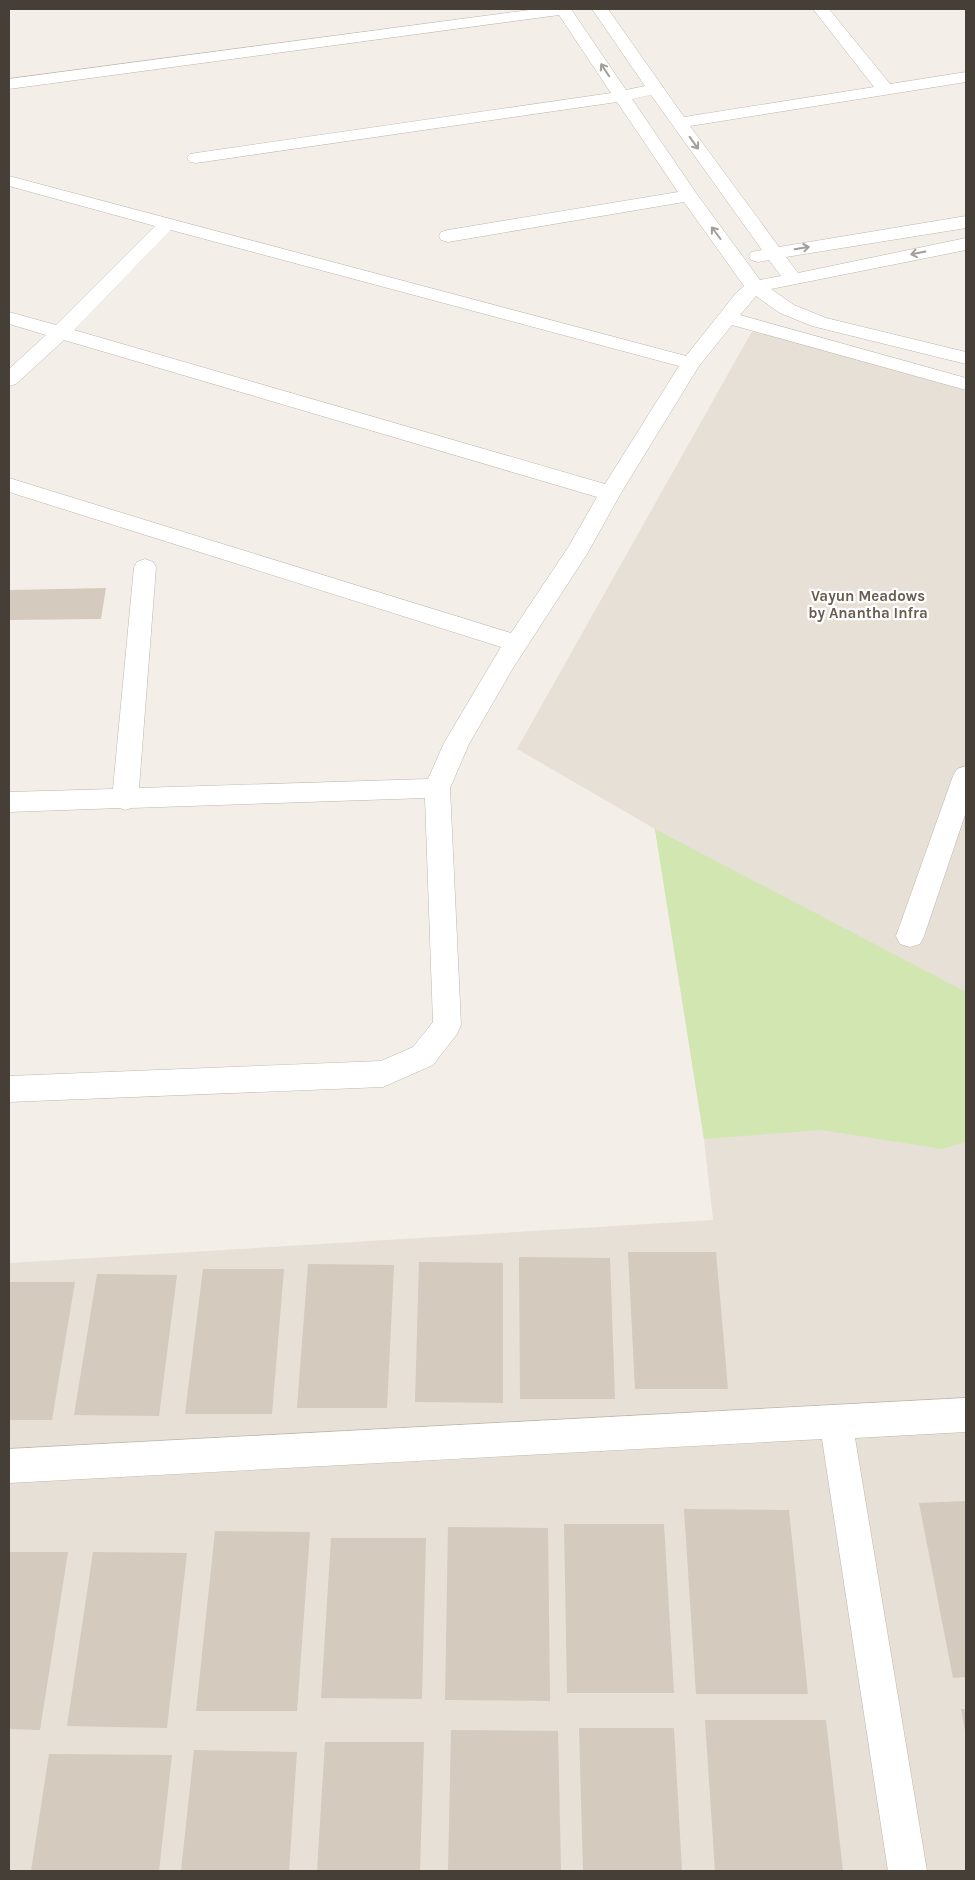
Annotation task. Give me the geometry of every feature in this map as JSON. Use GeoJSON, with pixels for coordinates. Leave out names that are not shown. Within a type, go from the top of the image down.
{"type":"FeatureCollection","features":[{"type":"Feature","properties":{"kind":"street"},"geometry":{"type":"LineString","coordinates":[[9,84],[564,9],[688,196],[755,286],[787,309],[819,322],[966,358]]}},
{"type":"Feature","properties":{"kind":"street"},"geometry":{"type":"LineString","coordinates":[[600,9],[679,123],[792,278]]}},
{"type":"Feature","properties":{"kind":"street"},"geometry":{"type":"LineString","coordinates":[[821,9],[885,89]]}},
{"type":"Feature","properties":{"kind":"street"},"geometry":{"type":"LineString","coordinates":[[679,123],[966,77]]}},
{"type":"Feature","properties":{"kind":"street"},"geometry":{"type":"LineString","coordinates":[[196,158],[623,96],[656,89]]}},
{"type":"Feature","properties":{"kind":"street"},"geometry":{"type":"LineString","coordinates":[[9,181],[690,363]]}},
{"type":"Feature","properties":{"kind":"street"},"geometry":{"type":"LineString","coordinates":[[448,236],[688,196]]}},
{"type":"Feature","properties":{"kind":"street"},"geometry":{"type":"LineString","coordinates":[[737,261],[773,253],[966,222]]}},
{"type":"Feature","properties":{"kind":"street"},"geometry":{"type":"LineString","coordinates":[[9,380],[60,333],[167,224]]}},
{"type":"Feature","properties":{"kind":"street"},"geometry":{"type":"LineString","coordinates":[[9,1089],[383,1074],[424,1056],[447,1025],[437,788],[457,743],[516,644],[579,549],[610,493],[690,363],[728,318],[743,296],[755,286],[966,244]]}},
{"type":"Feature","properties":{"kind":"street"},"geometry":{"type":"LineString","coordinates":[[9,318],[610,493]]}},
{"type":"Feature","properties":{"kind":"street"},"geometry":{"type":"LineString","coordinates":[[728,318],[966,384]]}},
{"type":"Feature","properties":{"kind":"street"},"geometry":{"type":"LineString","coordinates":[[9,485],[516,644]]}},
{"type":"Feature","properties":{"kind":"street"},"geometry":{"type":"LineString","coordinates":[[125,800],[146,567]]}},
{"type":"Feature","properties":{"kind":"street"},"geometry":{"type":"LineString","coordinates":[[910,936],[966,776]]}},
{"type":"Feature","properties":{"kind":"street"},"geometry":{"type":"LineString","coordinates":[[9,802],[125,800],[437,788]]}},
{"type":"Feature","properties":{"kind":"street"},"geometry":{"type":"LineString","coordinates":[[9,1466],[966,1415]]}},
{"type":"Feature","properties":{"kind":"street"},"geometry":{"type":"LineString","coordinates":[[836,1422],[908,1871]]}},
{"type":"Feature","properties":{"kind":"shaded area"},"geometry":{"type":"Polygon","coordinates":[[[755,326],[966,379],[966,1871],[9,1871],[9,1263],[713,1220],[704,1139],[655,829],[517,749],[755,326]]]}},
{"type":"Feature","properties":{"kind":"green space"},"geometry":{"type":"Polygon","coordinates":[[[655,829],[966,992],[966,1142],[942,1149],[821,1130],[704,1139],[655,829]]]}},
{"type":"Feature","properties":{"kind":"building"},"geometry":{"type":"Polygon","coordinates":[[[106,588],[101,619],[9,620],[9,590],[106,588]]]}},
{"type":"Feature","properties":{"kind":"building"},"geometry":{"type":"Polygon","coordinates":[[[628,1252],[716,1252],[728,1389],[635,1389],[628,1252]]]}},
{"type":"Feature","properties":{"kind":"building"},"geometry":{"type":"Polygon","coordinates":[[[519,1257],[610,1258],[615,1399],[520,1399],[519,1257]]]}},
{"type":"Feature","properties":{"kind":"building"},"geometry":{"type":"Polygon","coordinates":[[[419,1262],[503,1263],[503,1403],[415,1402],[419,1262]]]}},
{"type":"Feature","properties":{"kind":"building"},"geometry":{"type":"Polygon","coordinates":[[[308,1264],[394,1265],[387,1408],[297,1408],[308,1264]]]}},
{"type":"Feature","properties":{"kind":"building"},"geometry":{"type":"Polygon","coordinates":[[[203,1269],[284,1269],[272,1414],[185,1414],[203,1269]]]}},
{"type":"Feature","properties":{"kind":"building"},"geometry":{"type":"Polygon","coordinates":[[[97,1274],[177,1275],[159,1416],[74,1415],[97,1274]]]}},
{"type":"Feature","properties":{"kind":"building"},"geometry":{"type":"Polygon","coordinates":[[[9,1282],[75,1282],[52,1420],[9,1420],[9,1282]]]}},
{"type":"Feature","properties":{"kind":"building"},"geometry":{"type":"Polygon","coordinates":[[[966,1501],[966,1677],[953,1678],[919,1503],[966,1501]]]}},
{"type":"Feature","properties":{"kind":"building"},"geometry":{"type":"Polygon","coordinates":[[[684,1509],[789,1510],[808,1694],[696,1694],[684,1509]]]}},
{"type":"Feature","properties":{"kind":"building"},"geometry":{"type":"Polygon","coordinates":[[[564,1524],[664,1524],[674,1693],[567,1693],[564,1524]]]}},
{"type":"Feature","properties":{"kind":"building"},"geometry":{"type":"Polygon","coordinates":[[[448,1527],[548,1528],[550,1701],[445,1700],[448,1527]]]}},
{"type":"Feature","properties":{"kind":"building"},"geometry":{"type":"Polygon","coordinates":[[[215,1531],[310,1532],[297,1711],[196,1711],[215,1531]]]}},
{"type":"Feature","properties":{"kind":"building"},"geometry":{"type":"Polygon","coordinates":[[[331,1538],[426,1538],[422,1699],[321,1698],[331,1538]]]}},
{"type":"Feature","properties":{"kind":"building"},"geometry":{"type":"Polygon","coordinates":[[[9,1552],[68,1552],[40,1730],[9,1729],[9,1552]]]}},
{"type":"Feature","properties":{"kind":"building"},"geometry":{"type":"Polygon","coordinates":[[[93,1552],[187,1553],[167,1728],[67,1726],[93,1552]]]}},
{"type":"Feature","properties":{"kind":"building"},"geometry":{"type":"Polygon","coordinates":[[[961,1709],[966,1709],[966,1731],[965,1731],[961,1709]]]}},
{"type":"Feature","properties":{"kind":"building"},"geometry":{"type":"Polygon","coordinates":[[[705,1720],[826,1720],[843,1871],[715,1871],[705,1720]]]}},
{"type":"Feature","properties":{"kind":"building"},"geometry":{"type":"Polygon","coordinates":[[[579,1728],[674,1728],[682,1871],[583,1871],[579,1728]]]}},
{"type":"Feature","properties":{"kind":"building"},"geometry":{"type":"Polygon","coordinates":[[[451,1730],[558,1731],[561,1871],[448,1871],[451,1730]]]}},
{"type":"Feature","properties":{"kind":"building"},"geometry":{"type":"Polygon","coordinates":[[[325,1742],[424,1742],[420,1871],[317,1871],[325,1742]]]}},
{"type":"Feature","properties":{"kind":"building"},"geometry":{"type":"Polygon","coordinates":[[[194,1750],[297,1752],[289,1871],[181,1871],[194,1750]]]}},
{"type":"Feature","properties":{"kind":"building"},"geometry":{"type":"Polygon","coordinates":[[[49,1754],[172,1755],[159,1871],[31,1871],[49,1754]]]}},
{"type":"Feature","properties":{"kind":"district","name":"Vayun Meadows by Anantha Infra"},"geometry":{"type":"Point","coordinates":[868,604]}}]}
